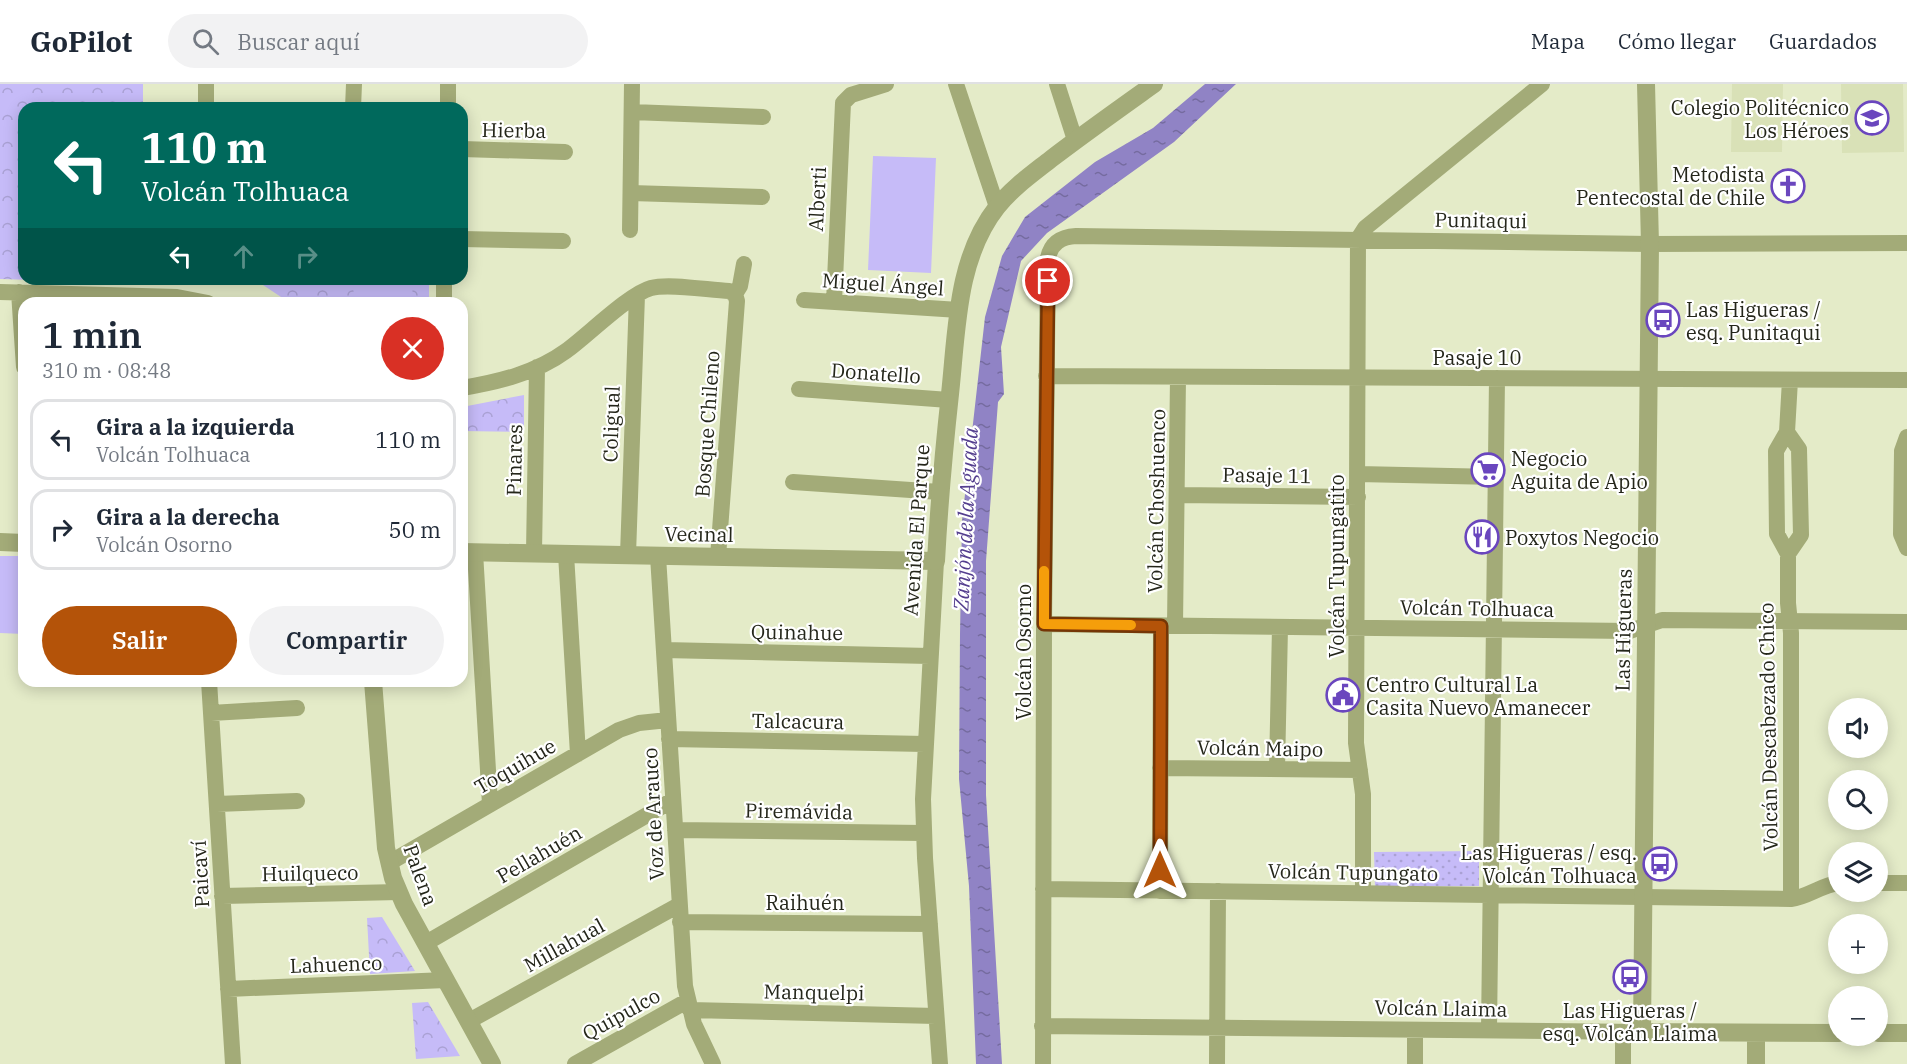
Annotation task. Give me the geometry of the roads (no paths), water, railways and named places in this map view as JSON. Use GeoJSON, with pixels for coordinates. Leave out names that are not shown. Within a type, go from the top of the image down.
{"type":"FeatureCollection","features":[{"type":"Feature","properties":{"kind":"street"},"geometry":{"type":"LineString","coordinates":[[206,84],[206,102]]}},
{"type":"Feature","properties":{"kind":"street"},"geometry":{"type":"LineString","coordinates":[[353,102],[354,84]]}},
{"type":"Feature","properties":{"kind":"street"},"geometry":{"type":"LineString","coordinates":[[448,84],[448,102]]}},
{"type":"Feature","properties":{"kind":"street"},"geometry":{"type":"LineString","coordinates":[[630,230],[632,84]]}},
{"type":"Feature","properties":{"kind":"street","name":"Alberti"},"geometry":{"type":"LineString","coordinates":[[834,302],[843,106],[845,99],[851,95],[886,84]]}},
{"type":"Feature","properties":{"kind":"street"},"geometry":{"type":"LineString","coordinates":[[956,84],[997,207]]}},
{"type":"Feature","properties":{"kind":"street"},"geometry":{"type":"LineString","coordinates":[[1056,84],[1075,140]]}},
{"type":"Feature","properties":{"kind":"street","name":"Avenida El Parque"},"geometry":{"type":"LineString","coordinates":[[940,1064],[923,833],[925,744],[940,492],[959,310],[965,276],[972,251],[983,228],[1012,190],[1075,140],[1154,84]]}},
{"type":"Feature","properties":{"kind":"street"},"geometry":{"type":"LineString","coordinates":[[1358,239],[1365,228],[1542,84]]}},
{"type":"Feature","properties":{"kind":"street","name":"Las Higueras"},"geometry":{"type":"LineString","coordinates":[[1642,1032],[1650,244],[1646,84]]}},
{"type":"Feature","properties":{"kind":"street"},"geometry":{"type":"LineString","coordinates":[[632,112],[763,117]]}},
{"type":"Feature","properties":{"kind":"street","name":"Hierba"},"geometry":{"type":"LineString","coordinates":[[468,149],[565,152]]}},
{"type":"Feature","properties":{"kind":"street"},"geometry":{"type":"LineString","coordinates":[[631,193],[762,197]]}},
{"type":"Feature","properties":{"kind":"street","name":"Punitaqui"},"geometry":{"type":"LineString","coordinates":[[1056,243],[1076,236],[1650,244],[1907,243]]}},
{"type":"Feature","properties":{"kind":"street"},"geometry":{"type":"LineString","coordinates":[[468,239],[562,241]]}},
{"type":"Feature","properties":{"kind":"street","name":"Volcán Tupungatito"},"geometry":{"type":"LineString","coordinates":[[1358,239],[1356,743],[1363,794],[1363,893]]}},
{"type":"Feature","properties":{"kind":"street","name":"Volcán Osorno"},"geometry":{"type":"LineString","coordinates":[[1042,1064],[1048,258],[1056,243]]}},
{"type":"Feature","properties":{"kind":"street","name":"Bosque Chileno"},"geometry":{"type":"LineString","coordinates":[[718,557],[737,301],[735,294],[742,280],[744,264]]}},
{"type":"Feature","properties":{"kind":"street"},"geometry":{"type":"LineString","coordinates":[[468,387],[496,381],[537,367],[564,352],[637,295],[648,289],[663,287],[729,291],[735,294]]}},
{"type":"Feature","properties":{"kind":"street"},"geometry":{"type":"LineString","coordinates":[[0,292],[113,297]]}},
{"type":"Feature","properties":{"kind":"street"},"geometry":{"type":"LineString","coordinates":[[19,292],[19,297]]}},
{"type":"Feature","properties":{"kind":"street","name":"Coligual"},"geometry":{"type":"LineString","coordinates":[[628,555],[637,295]]}},
{"type":"Feature","properties":{"kind":"street","name":"Miguel Ángel"},"geometry":{"type":"LineString","coordinates":[[804,300],[959,310]]}},
{"type":"Feature","properties":{"kind":"street","name":"Pinares"},"geometry":{"type":"LineString","coordinates":[[534,553],[537,367]]}},
{"type":"Feature","properties":{"kind":"street","name":"Pasaje 10"},"geometry":{"type":"LineString","coordinates":[[1046,376],[1907,380]]}},
{"type":"Feature","properties":{"kind":"street","name":"Volcán Choshuenco"},"geometry":{"type":"LineString","coordinates":[[1160,891],[1160,768],[1177,495],[1178,376]]}},
{"type":"Feature","properties":{"kind":"street"},"geometry":{"type":"LineString","coordinates":[[1489,1030],[1497,378]]}},
{"type":"Feature","properties":{"kind":"street","name":"Volcán Descabezado Chico"},"geometry":{"type":"LineString","coordinates":[[1790,380],[1787,432],[1776,451],[1777,534],[1788,554],[1791,899]]}},
{"type":"Feature","properties":{"kind":"street","name":"Donatello"},"geometry":{"type":"LineString","coordinates":[[799,389],[950,400]]}},
{"type":"Feature","properties":{"kind":"street","name":"Volcán Descabezado Chico"},"geometry":{"type":"LineString","coordinates":[[1787,432],[1799,449],[1801,535],[1788,554]]}},
{"type":"Feature","properties":{"kind":"street"},"geometry":{"type":"LineString","coordinates":[[1907,437],[1902,451],[1901,522],[1901,534],[1907,548]]}},
{"type":"Feature","properties":{"kind":"street"},"geometry":{"type":"LineString","coordinates":[[1358,474],[1496,477]]}},
{"type":"Feature","properties":{"kind":"street"},"geometry":{"type":"LineString","coordinates":[[793,482],[940,492]]}},
{"type":"Feature","properties":{"kind":"street","name":"Pasaje 11"},"geometry":{"type":"LineString","coordinates":[[1177,495],[1358,497]]}},
{"type":"Feature","properties":{"kind":"street"},"geometry":{"type":"LineString","coordinates":[[0,542],[18,543]]}},
{"type":"Feature","properties":{"kind":"street"},"geometry":{"type":"LineString","coordinates":[[469,552],[490,804]]}},
{"type":"Feature","properties":{"kind":"street","name":"Vecinal"},"geometry":{"type":"LineString","coordinates":[[469,552],[936,561]]}},
{"type":"Feature","properties":{"kind":"street"},"geometry":{"type":"LineString","coordinates":[[566,554],[578,754]]}},
{"type":"Feature","properties":{"kind":"street","name":"Voz de Arauco"},"geometry":{"type":"LineString","coordinates":[[658,556],[683,969],[689,1006],[698,1034],[713,1064]]}},
{"type":"Feature","properties":{"kind":"street","name":"Volcán Tolhuaca"},"geometry":{"type":"LineString","coordinates":[[1044,624],[1630,631],[1662,620],[1907,622]]}},
{"type":"Feature","properties":{"kind":"street"},"geometry":{"type":"LineString","coordinates":[[1277,769],[1280,627]]}},
{"type":"Feature","properties":{"kind":"street","name":"Quinahue"},"geometry":{"type":"LineString","coordinates":[[664,650],[930,656]]}},
{"type":"Feature","properties":{"kind":"street","name":"Paicaví"},"geometry":{"type":"LineString","coordinates":[[209,687],[233,1064]]}},
{"type":"Feature","properties":{"kind":"street","name":"Palena"},"geometry":{"type":"LineString","coordinates":[[373,687],[384,833],[389,863],[399,892],[492,1064]]}},
{"type":"Feature","properties":{"kind":"street"},"geometry":{"type":"LineString","coordinates":[[211,713],[297,708]]}},
{"type":"Feature","properties":{"kind":"street","name":"Toquihue"},"geometry":{"type":"LineString","coordinates":[[389,863],[631,725],[668,720]]}},
{"type":"Feature","properties":{"kind":"street","name":"Talcacura"},"geometry":{"type":"LineString","coordinates":[[669,739],[925,744]]}},
{"type":"Feature","properties":{"kind":"street","name":"Volcán Maipo"},"geometry":{"type":"LineString","coordinates":[[1160,768],[1360,770]]}},
{"type":"Feature","properties":{"kind":"street"},"geometry":{"type":"LineString","coordinates":[[217,804],[297,801]]}},
{"type":"Feature","properties":{"kind":"street","name":"Pellahuén"},"geometry":{"type":"LineString","coordinates":[[426,944],[673,801]]}},
{"type":"Feature","properties":{"kind":"street","name":"Piremávida"},"geometry":{"type":"LineString","coordinates":[[675,830],[923,833]]}},
{"type":"Feature","properties":{"kind":"street"},"geometry":{"type":"LineString","coordinates":[[1888,883],[1907,883]]}},
{"type":"Feature","properties":{"kind":"street","name":"Volcán Tupungato"},"geometry":{"type":"LineString","coordinates":[[1043,889],[1791,899],[1806,896],[1828,885]]}},
{"type":"Feature","properties":{"kind":"street"},"geometry":{"type":"LineString","coordinates":[[1217,1064],[1218,891]]}},
{"type":"Feature","properties":{"kind":"street","name":"Huilqueco"},"geometry":{"type":"LineString","coordinates":[[222,896],[399,892]]}},
{"type":"Feature","properties":{"kind":"street","name":"Raihuén"},"geometry":{"type":"LineString","coordinates":[[680,913],[930,924]]}},
{"type":"Feature","properties":{"kind":"street","name":"Millahual"},"geometry":{"type":"LineString","coordinates":[[469,1021],[680,913]]}},
{"type":"Feature","properties":{"kind":"street","name":"Lahuenco"},"geometry":{"type":"LineString","coordinates":[[228,989],[446,980]]}},
{"type":"Feature","properties":{"kind":"street","name":"Manquelpi"},"geometry":{"type":"LineString","coordinates":[[689,1006],[936,1016]]}},
{"type":"Feature","properties":{"kind":"street","name":"Quipulco"},"geometry":{"type":"LineString","coordinates":[[575,1064],[689,1006]]}},
{"type":"Feature","properties":{"kind":"street","name":"Volcán Llaima"},"geometry":{"type":"LineString","coordinates":[[1042,1026],[1828,1033]]}},
{"type":"Feature","properties":{"kind":"street"},"geometry":{"type":"LineString","coordinates":[[1415,1030],[1415,1064]]}},
{"type":"Feature","properties":{"kind":"street"},"geometry":{"type":"LineString","coordinates":[[1623,1032],[1623,1064]]}},
{"type":"Feature","properties":{"kind":"street"},"geometry":{"type":"LineString","coordinates":[[1756,1033],[1756,1064]]}},
{"type":"Feature","properties":{"kind":"street"},"geometry":{"type":"LineString","coordinates":[[1888,1033],[1907,1033]]}},
{"type":"Feature","properties":{"kind":"water","name":"Zanjón de la Aguada"},"geometry":{"type":"Polygon","coordinates":[[[1205,84],[1236,84],[1174,142],[1047,233],[1021,261],[1001,347],[1004,394],[998,402],[986,561],[986,795],[1002,1064],[976,1064],[969,886],[959,779],[960,634],[962,521],[985,317],[1002,256],[1025,217],[1095,162],[1153,128],[1205,84]]]}},
{"type":"Feature","properties":{"kind":"place","name":"Colegio Politécnico Los Héroes"},"geometry":{"type":"Point","coordinates":[1872,118]}},
{"type":"Feature","properties":{"kind":"place","name":"Metodista Pentecostal de Chile"},"geometry":{"type":"Point","coordinates":[1788,186]}},
{"type":"Feature","properties":{"kind":"place","name":"Las Higueras / esq. Punitaqui"},"geometry":{"type":"Point","coordinates":[1663,320]}},
{"type":"Feature","properties":{"kind":"place","name":"Negocio Aguita de Apio"},"geometry":{"type":"Point","coordinates":[1488,470]}},
{"type":"Feature","properties":{"kind":"place","name":"Poxytos Negocio"},"geometry":{"type":"Point","coordinates":[1482,537]}},
{"type":"Feature","properties":{"kind":"place","name":"Centro Cultural La Casita Nuevo Amanecer"},"geometry":{"type":"Point","coordinates":[1343,695]}},
{"type":"Feature","properties":{"kind":"place","name":"Las Higueras / esq. Volcán Tolhuaca"},"geometry":{"type":"Point","coordinates":[1660,864]}},
{"type":"Feature","properties":{"kind":"place","name":"Las Higueras / esq. Volcán Llaima"},"geometry":{"type":"Point","coordinates":[1630,977]}}]}
